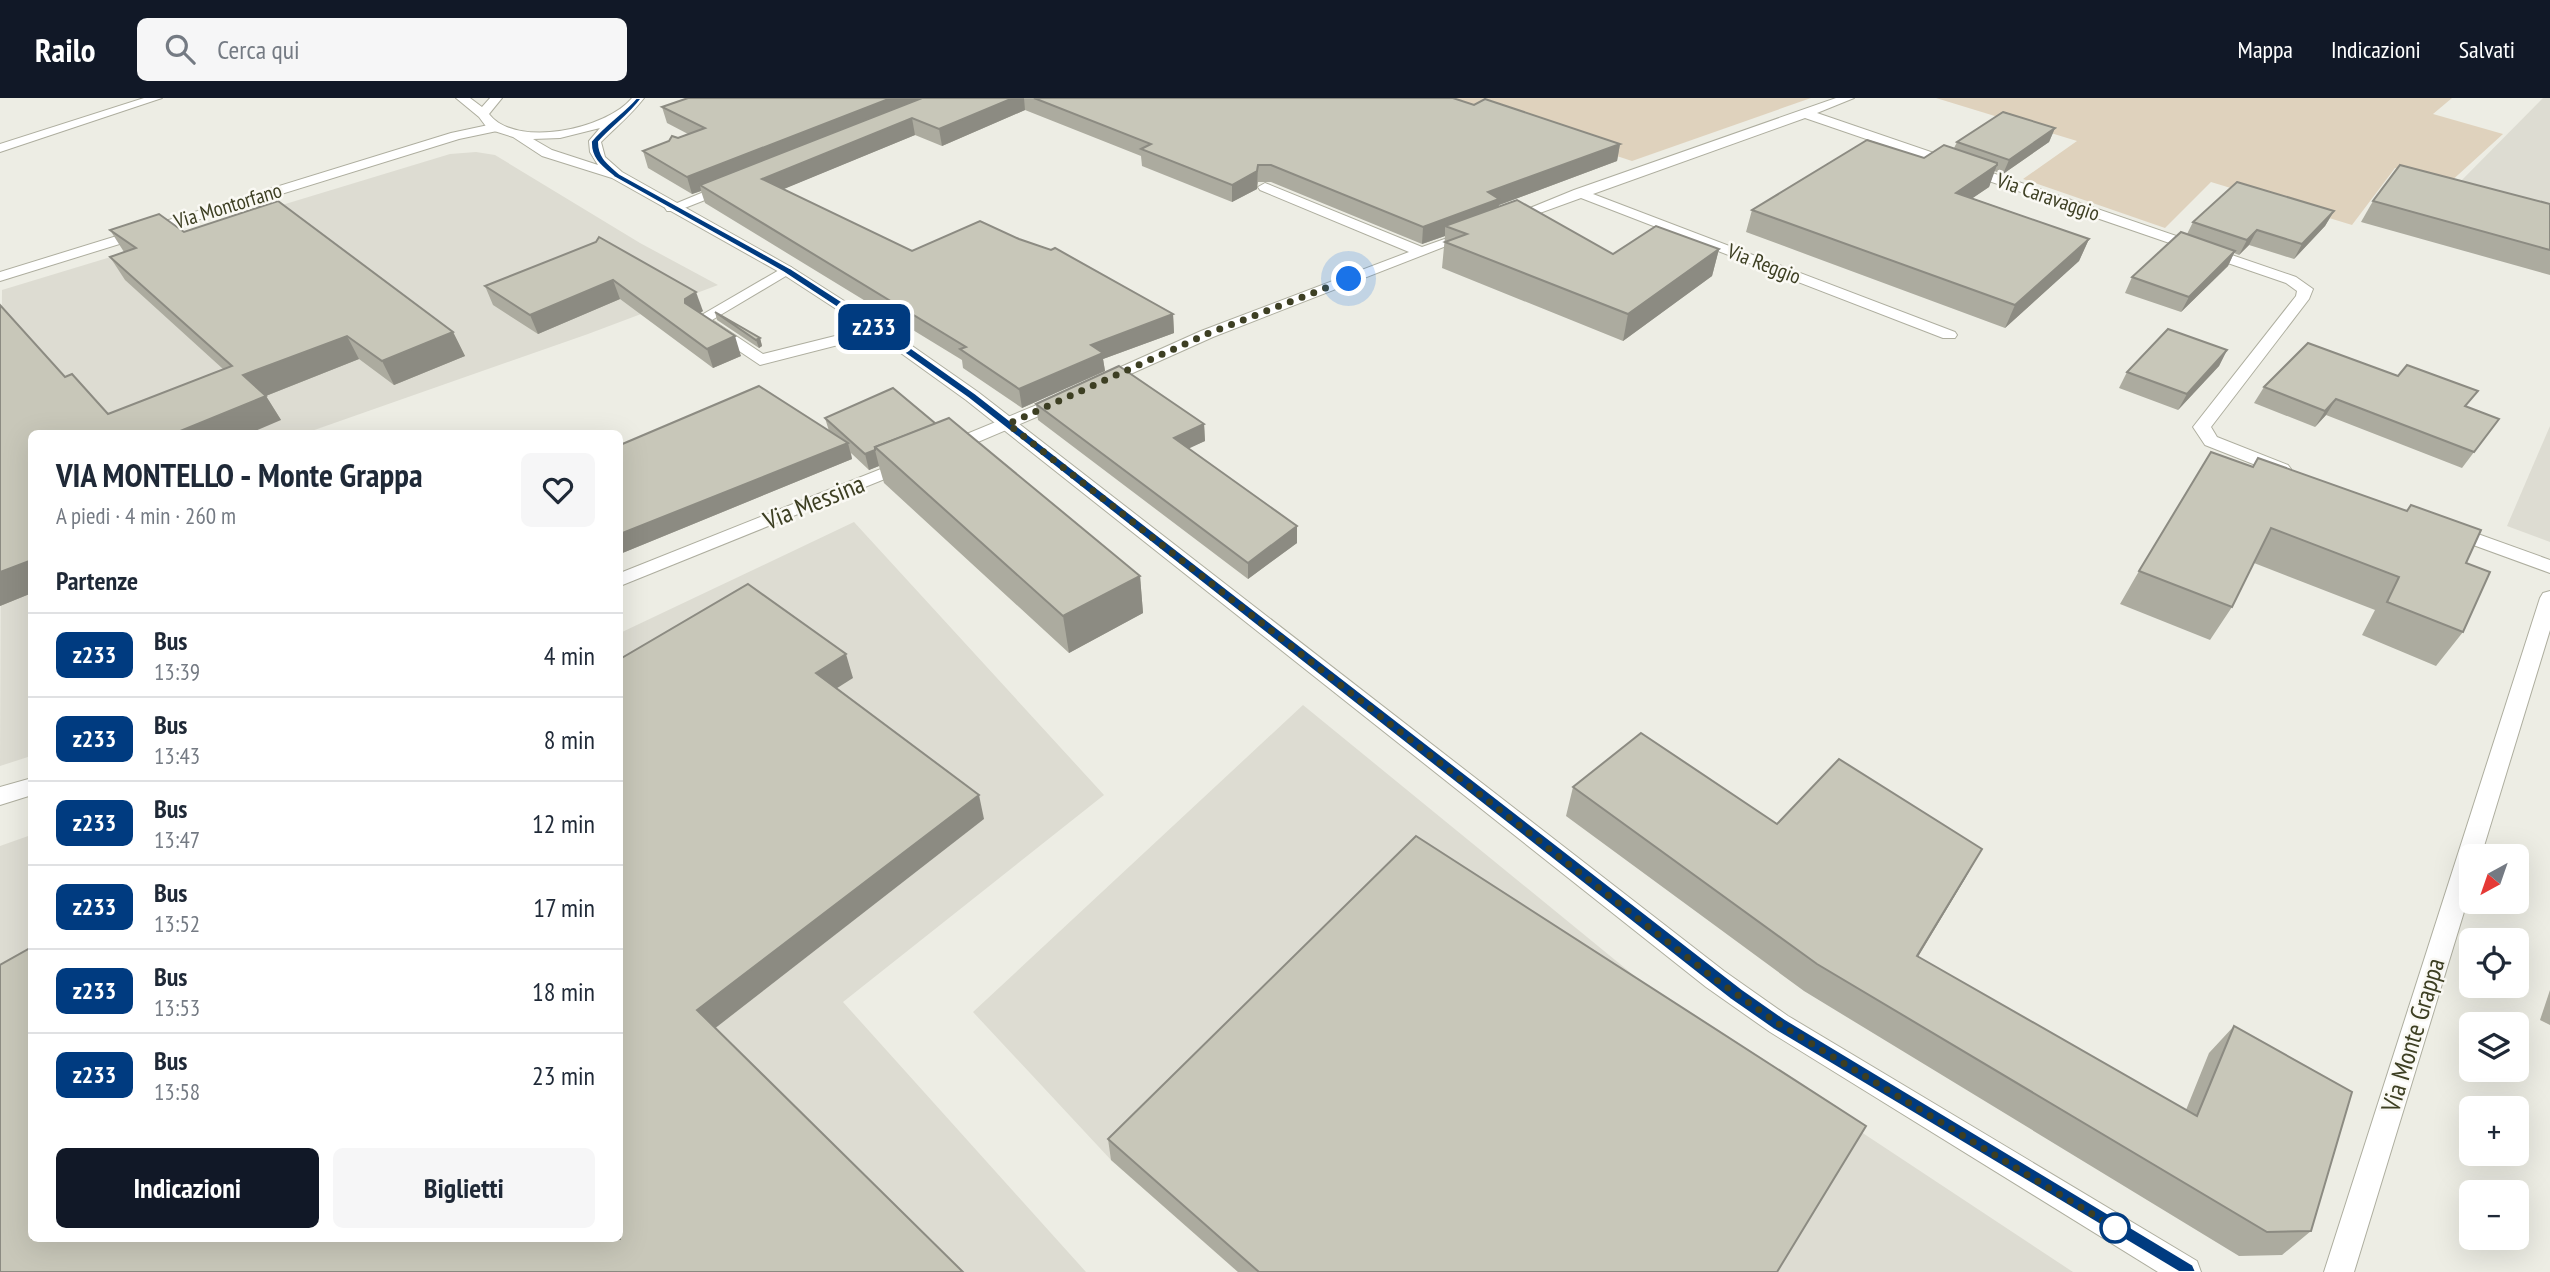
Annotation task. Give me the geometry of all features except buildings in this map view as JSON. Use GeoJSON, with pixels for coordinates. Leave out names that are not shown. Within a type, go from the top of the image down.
{"type":"FeatureCollection","features":[{"type":"Feature","properties":{"kind":"street"},"geometry":{"type":"LineString","coordinates":[[0,148],[156,98]]}},
{"type":"Feature","properties":{"kind":"street"},"geometry":{"type":"LineString","coordinates":[[462,98],[487,121],[547,153],[617,175]]}},
{"type":"Feature","properties":{"kind":"street"},"geometry":{"type":"LineString","coordinates":[[487,121],[496,98]]}},
{"type":"Feature","properties":{"kind":"street"},"geometry":{"type":"LineString","coordinates":[[1008,424],[1207,334],[1579,193],[1849,98]]}},
{"type":"Feature","properties":{"kind":"street"},"geometry":{"type":"LineString","coordinates":[[639,99],[615,119],[595,141],[594,152],[601,162],[617,175],[786,270],[879,330],[1008,424],[1715,979],[1779,1024],[2186,1272]]}},
{"type":"Feature","properties":{"kind":"street","name":"Via Caravaggio"},"geometry":{"type":"LineString","coordinates":[[1806,114],[2291,280],[2305,289],[2304,296],[2202,427],[2211,441],[2302,476]]}},
{"type":"Feature","properties":{"kind":"street"},"geometry":{"type":"LineString","coordinates":[[515,134],[556,134],[598,126],[615,119]]}},
{"type":"Feature","properties":{"kind":"street","name":"Via Montorfano"},"geometry":{"type":"LineString","coordinates":[[0,278],[456,136],[487,121]]}},
{"type":"Feature","properties":{"kind":"street"},"geometry":{"type":"LineString","coordinates":[[672,208],[746,179]]}},
{"type":"Feature","properties":{"kind":"street"},"geometry":{"type":"LineString","coordinates":[[1265,187],[1421,252]]}},
{"type":"Feature","properties":{"kind":"street","name":"Via Reggio"},"geometry":{"type":"LineString","coordinates":[[1579,193],[1949,335]]}},
{"type":"Feature","properties":{"kind":"street"},"geometry":{"type":"LineString","coordinates":[[786,270],[701,320],[760,360],[879,330]]}},
{"type":"Feature","properties":{"kind":"street","name":"Via Messina"},"geometry":{"type":"LineString","coordinates":[[623,579],[1008,424]]}},
{"type":"Feature","properties":{"kind":"street"},"geometry":{"type":"LineString","coordinates":[[2432,524],[2550,567]]}},
{"type":"Feature","properties":{"kind":"street","name":"Via Monte Grappa"},"geometry":{"type":"LineString","coordinates":[[2339,1272],[2550,598]]}},
{"type":"Feature","properties":{"kind":"street"},"geometry":{"type":"LineString","coordinates":[[0,796],[28,787]]}},
{"type":"Feature","properties":{"kind":"shaded area"},"geometry":{"type":"Polygon","coordinates":[[[1440,98],[1811,98],[1632,161],[1440,98]]]}},
{"type":"Feature","properties":{"kind":"shaded area"},"geometry":{"type":"Polygon","coordinates":[[[1936,98],[2452,98],[2433,114],[2503,134],[2448,184],[2395,168],[2352,225],[2211,182],[2165,228],[2023,179],[2077,141],[1936,98]]]}},
{"type":"Feature","properties":{"kind":"shaded area"},"geometry":{"type":"Polygon","coordinates":[[[2543,98],[2550,98],[2550,212],[2457,185],[2543,98]]]}},
{"type":"Feature","properties":{"kind":"shaded area"},"geometry":{"type":"Polygon","coordinates":[[[476,152],[495,155],[640,243],[718,285],[588,334],[314,430],[28,430],[28,757],[0,766],[2,290],[450,154],[476,152]]]}},
{"type":"Feature","properties":{"kind":"shaded area"},"geometry":{"type":"Polygon","coordinates":[[[2550,426],[2550,542],[2507,526],[2550,426]]]}},
{"type":"Feature","properties":{"kind":"shaded area"},"geometry":{"type":"Polygon","coordinates":[[[854,522],[1104,795],[843,1002],[1086,1272],[0,1272],[0,846],[28,836],[28,1242],[623,1242],[623,632],[854,522]]]}},
{"type":"Feature","properties":{"kind":"shaded area"},"geometry":{"type":"Polygon","coordinates":[[[1303,705],[1675,1009],[2073,1272],[1238,1272],[1111,1160],[973,1012],[1303,705]]]}},
{"type":"Feature","properties":{"kind":"bus line","name":"z233"},"geometry":{"type":"LineString","coordinates":[[638,98],[629,111],[615,119],[595,141],[594,152],[601,162],[617,175],[786,270],[879,330],[972,396],[1736,994],[1779,1024],[2186,1272]]}},
{"type":"Feature","properties":{"kind":"route"},"geometry":{"type":"LineString","coordinates":[[1349,279],[1207,334],[1008,424],[1715,979],[1779,1024],[2115,1228]]}}]}
